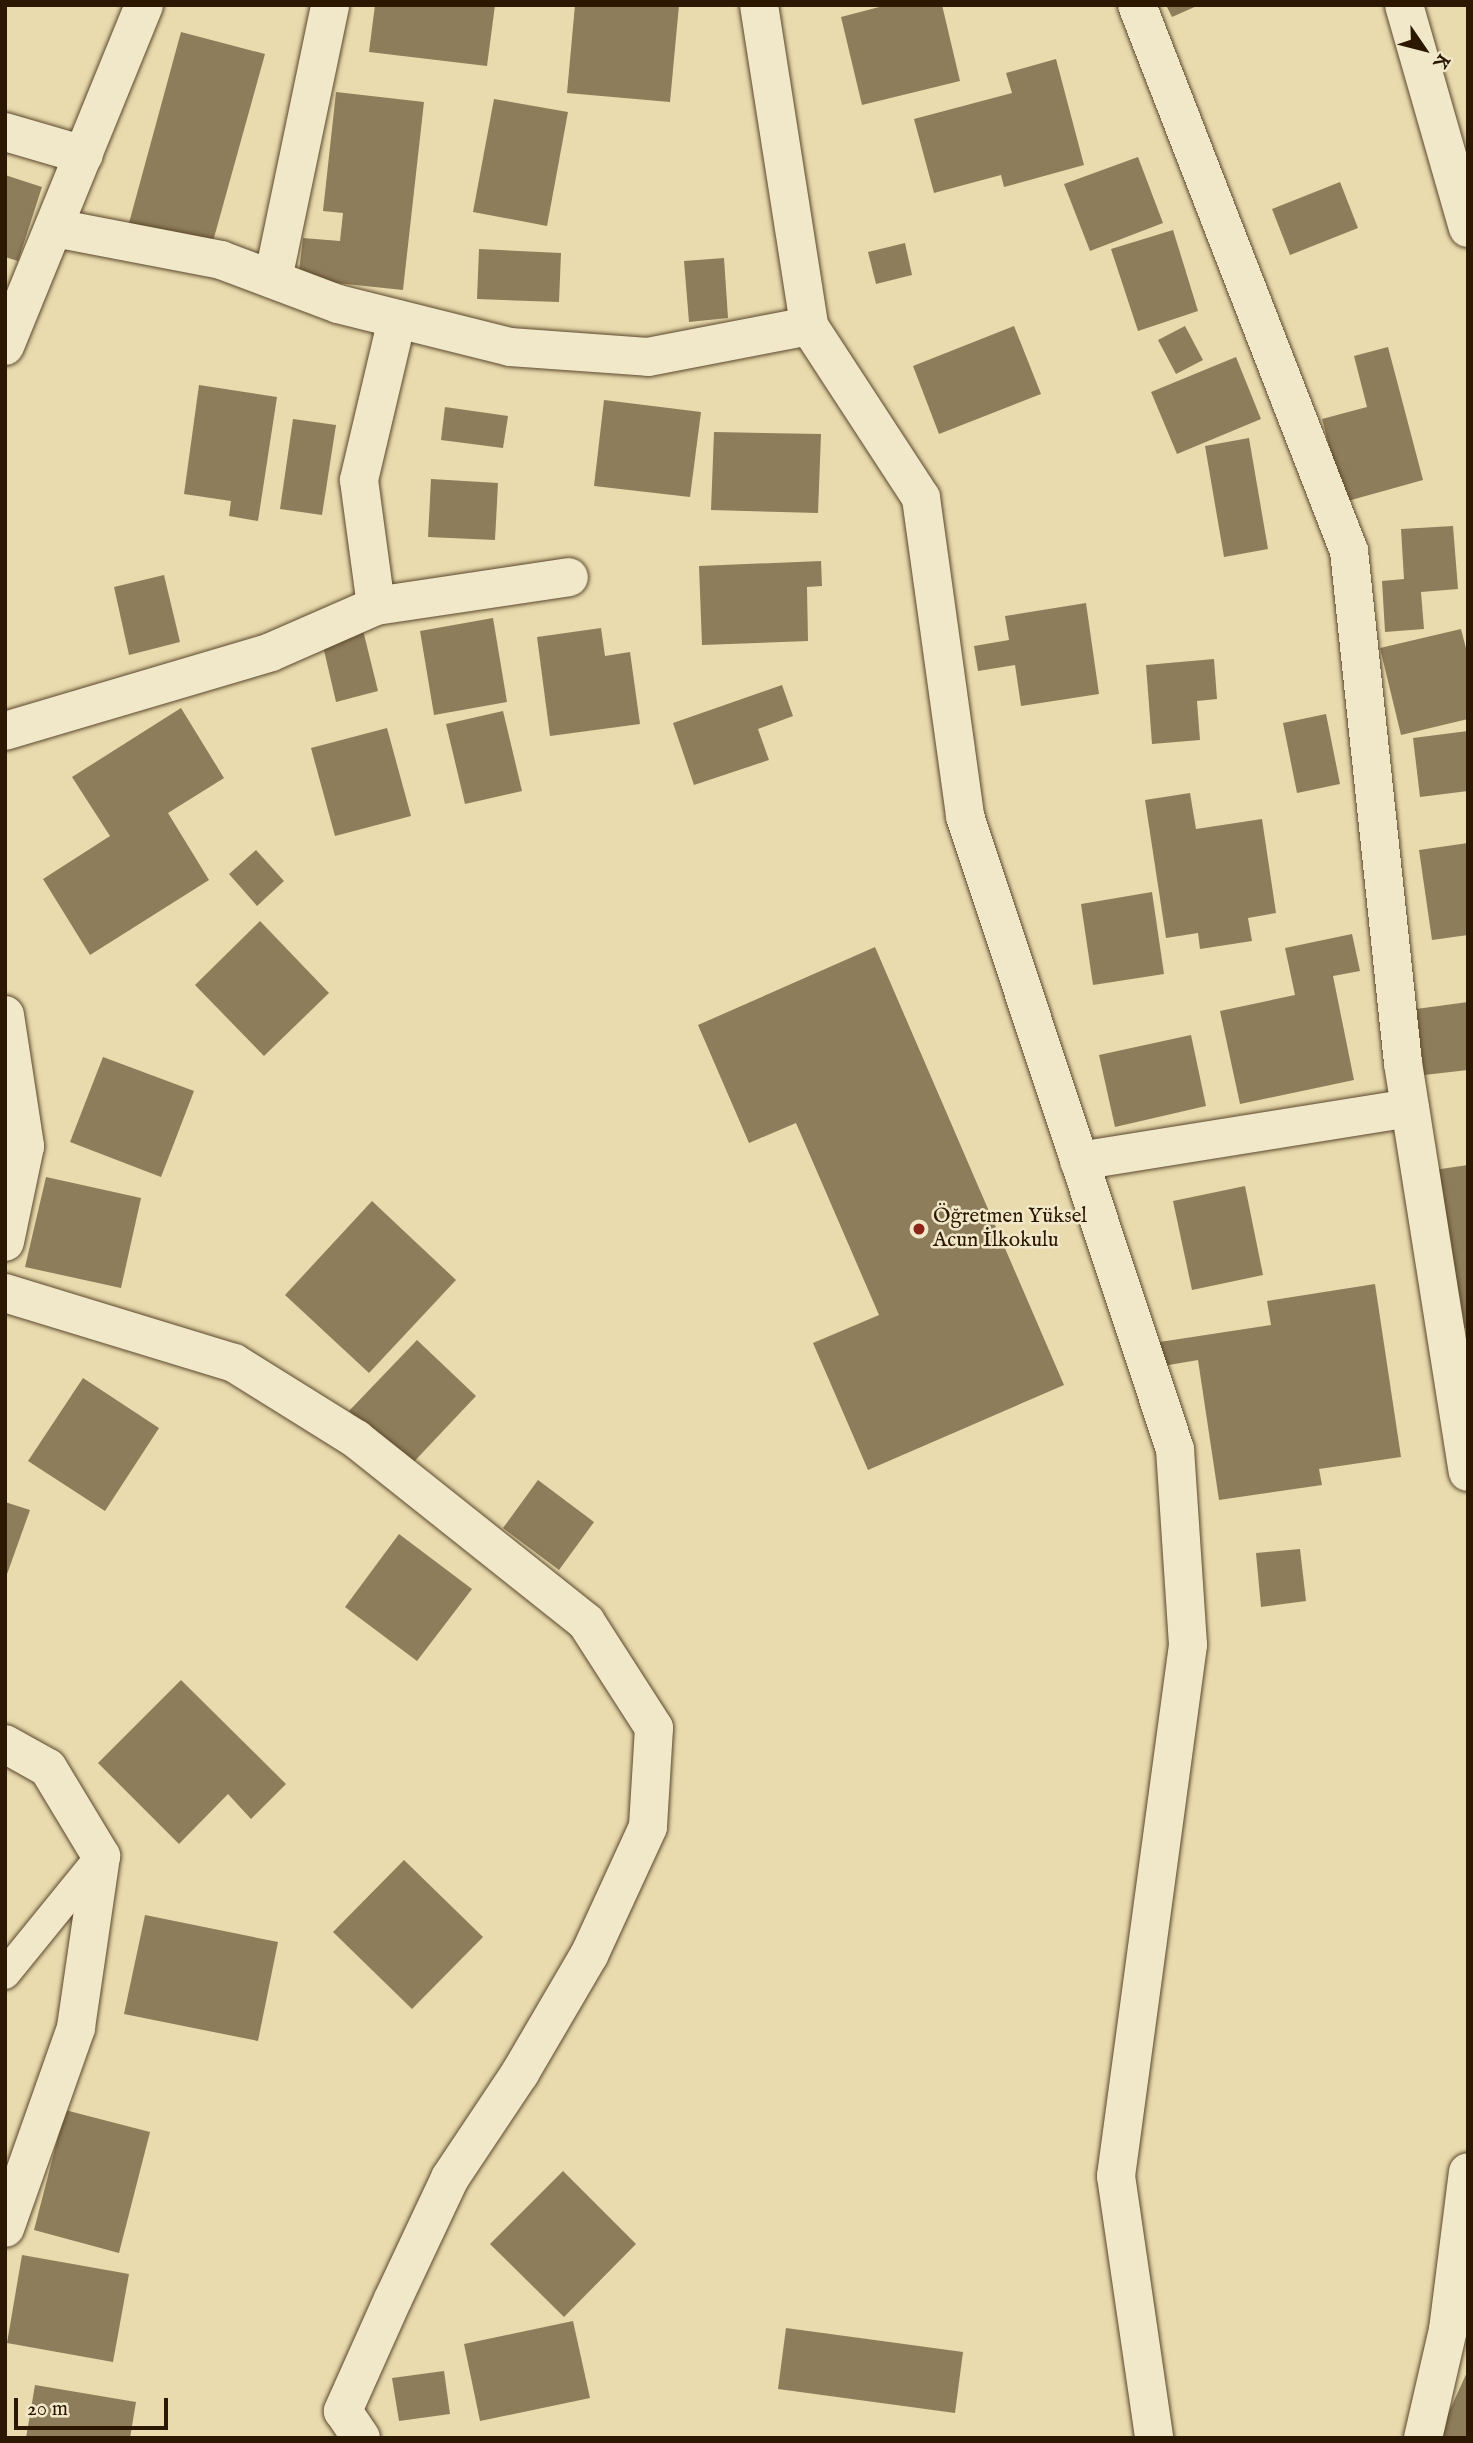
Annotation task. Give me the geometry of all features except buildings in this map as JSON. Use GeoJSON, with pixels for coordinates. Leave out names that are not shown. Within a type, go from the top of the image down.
{"type":"FeatureCollection","features":[{"type":"Feature","properties":{"kind":"street"},"geometry":{"type":"LineString","coordinates":[[5,346],[144,5]]}},
{"type":"Feature","properties":{"kind":"street"},"geometry":{"type":"LineString","coordinates":[[273,279],[330,5]]}},
{"type":"Feature","properties":{"kind":"street"},"geometry":{"type":"LineString","coordinates":[[759,5],[809,326],[921,498],[965,816],[1175,1449],[1188,1645],[1116,2176],[1154,2438]]}},
{"type":"Feature","properties":{"kind":"street"},"geometry":{"type":"LineString","coordinates":[[1137,5],[1349,551],[1410,1108],[1468,1472]]}},
{"type":"Feature","properties":{"kind":"street"},"geometry":{"type":"LineString","coordinates":[[1404,5],[1468,229]]}},
{"type":"Feature","properties":{"kind":"street"},"geometry":{"type":"LineString","coordinates":[[5,132],[84,155]]}},
{"type":"Feature","properties":{"kind":"street"},"geometry":{"type":"LineString","coordinates":[[55,228],[221,260],[338,304],[510,347],[648,357],[809,326]]}},
{"type":"Feature","properties":{"kind":"street"},"geometry":{"type":"LineString","coordinates":[[376,607],[359,480],[397,319]]}},
{"type":"Feature","properties":{"kind":"street"},"geometry":{"type":"LineString","coordinates":[[5,731],[271,652],[376,607],[569,577]]}},
{"type":"Feature","properties":{"kind":"street"},"geometry":{"type":"LineString","coordinates":[[5,1015],[25,1146],[5,1242]]}},
{"type":"Feature","properties":{"kind":"street"},"geometry":{"type":"LineString","coordinates":[[1079,1161],[1410,1108]]}},
{"type":"Feature","properties":{"kind":"street"},"geometry":{"type":"LineString","coordinates":[[5,1293],[234,1363],[356,1439],[586,1622],[654,1728],[648,1827],[589,1955],[450,2178],[343,2411],[361,2438]]}},
{"type":"Feature","properties":{"kind":"street"},"geometry":{"type":"LineString","coordinates":[[5,1744],[48,1768],[101,1856],[76,2028],[5,2228]]}},
{"type":"Feature","properties":{"kind":"street"},"geometry":{"type":"LineString","coordinates":[[1423,2438],[1448,2330],[1468,2172]]}},
{"type":"Feature","properties":{"kind":"lane"},"geometry":{"type":"LineString","coordinates":[[5,1974],[101,1856]]}},
{"type":"Feature","properties":{"kind":"place","name":"Öğretmen Yüksel Acun İlkokulu"},"geometry":{"type":"Point","coordinates":[919,1229]}}]}
